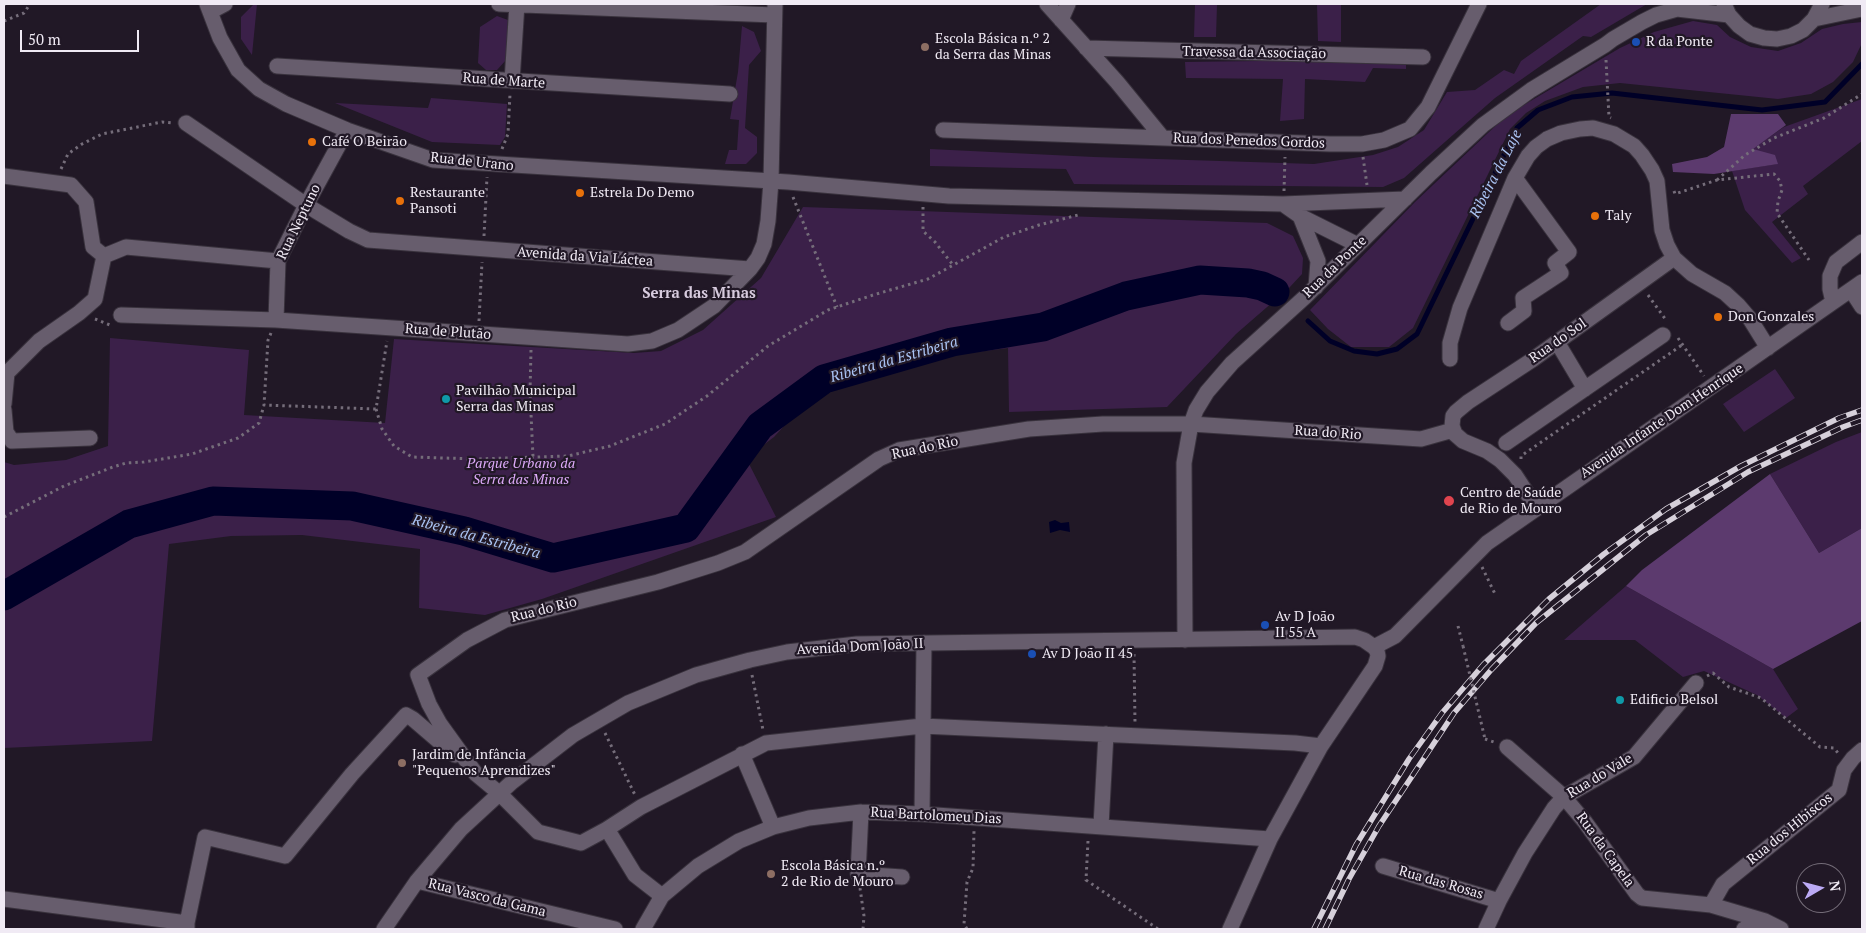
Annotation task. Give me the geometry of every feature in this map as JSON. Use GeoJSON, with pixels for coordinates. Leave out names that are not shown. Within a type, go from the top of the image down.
{"type":"FeatureCollection","features":[{"type":"Feature","properties":{"kind":"street"},"geometry":{"type":"LineString","coordinates":[[208,8],[225,4]]}},
{"type":"Feature","properties":{"kind":"street"},"geometry":{"type":"LineString","coordinates":[[499,4],[774,10],[770,182],[764,244],[758,258],[750,269]]}},
{"type":"Feature","properties":{"kind":"street"},"geometry":{"type":"LineString","coordinates":[[1047,4],[1117,82],[1162,137]]}},
{"type":"Feature","properties":{"kind":"street"},"geometry":{"type":"LineString","coordinates":[[1060,20],[1068,4]]}},
{"type":"Feature","properties":{"kind":"street","name":"Rua dos Penedos Gordos"},"geometry":{"type":"LineString","coordinates":[[943,130],[1330,144],[1362,144],[1384,140],[1410,129],[1428,108],[1479,4]]}},
{"type":"Feature","properties":{"kind":"street"},"geometry":{"type":"LineString","coordinates":[[1681,6],[1727,10],[1738,26],[1750,34],[1778,39],[1791,36],[1803,30],[1814,19],[1822,4]]}},
{"type":"Feature","properties":{"kind":"street"},"geometry":{"type":"LineString","coordinates":[[512,81],[517,5]]}},
{"type":"Feature","properties":{"kind":"street","name":"Rua da Ponte"},"geometry":{"type":"LineString","coordinates":[[1185,640],[1184,462],[1191,424],[1196,410],[1217,380],[1232,363],[1316,287],[1483,125],[1531,90],[1642,22],[1681,6]]}},
{"type":"Feature","properties":{"kind":"street","name":"Rua de Urano"},"geometry":{"type":"LineString","coordinates":[[208,8],[220,38],[238,70],[259,89],[286,104],[347,130],[433,160],[788,182],[923,194],[1284,204],[1405,199]]}},
{"type":"Feature","properties":{"kind":"street"},"geometry":{"type":"LineString","coordinates":[[1814,19],[1862,8]]}},
{"type":"Feature","properties":{"kind":"street","name":"Travessa da Associação"},"geometry":{"type":"LineString","coordinates":[[1086,48],[1423,57]]}},
{"type":"Feature","properties":{"kind":"street","name":"Rua de Marte"},"geometry":{"type":"LineString","coordinates":[[278,66],[730,94]]}},
{"type":"Feature","properties":{"kind":"street","name":"Avenida da Via Láctea"},"geometry":{"type":"LineString","coordinates":[[186,123],[306,205],[349,231],[368,240],[750,269]]}},
{"type":"Feature","properties":{"kind":"street"},"geometry":{"type":"LineString","coordinates":[[1450,359],[1450,343],[1460,308],[1515,178],[1528,156],[1536,147],[1547,139],[1580,128],[1593,128],[1614,134],[1634,146],[1652,170],[1659,196],[1662,230],[1674,258],[1692,274],[1725,293],[1738,304],[1768,348]]}},
{"type":"Feature","properties":{"kind":"street","name":"Rua Neptuno"},"geometry":{"type":"LineString","coordinates":[[276,320],[278,261],[347,130]]}},
{"type":"Feature","properties":{"kind":"street"},"geometry":{"type":"LineString","coordinates":[[4,176],[72,185],[86,202],[93,247],[104,256]]}},
{"type":"Feature","properties":{"kind":"street"},"geometry":{"type":"LineString","coordinates":[[1508,323],[1524,311],[1522,298],[1561,273],[1555,263],[1569,252],[1515,178]]}},
{"type":"Feature","properties":{"kind":"street"},"geometry":{"type":"LineString","coordinates":[[1284,204],[1300,216],[1358,245]]}},
{"type":"Feature","properties":{"kind":"street"},"geometry":{"type":"LineString","coordinates":[[1300,216],[1318,261],[1316,287]]}},
{"type":"Feature","properties":{"kind":"street"},"geometry":{"type":"LineString","coordinates":[[1834,302],[1830,289],[1830,276],[1836,262],[1862,242]]}},
{"type":"Feature","properties":{"kind":"street"},"geometry":{"type":"LineString","coordinates":[[104,256],[126,247],[278,261]]}},
{"type":"Feature","properties":{"kind":"street"},"geometry":{"type":"LineString","coordinates":[[4,404],[7,373],[39,341],[79,313],[95,299],[104,256]]}},
{"type":"Feature","properties":{"kind":"street","name":"Rua do Sol"},"geometry":{"type":"LineString","coordinates":[[1453,430],[1452,421],[1456,412],[1674,258]]}},
{"type":"Feature","properties":{"kind":"street","name":"Rua de Plutão"},"geometry":{"type":"LineString","coordinates":[[121,315],[276,320],[628,344],[652,341],[678,330],[714,306],[750,269]]}},
{"type":"Feature","properties":{"kind":"street"},"geometry":{"type":"LineString","coordinates":[[1857,286],[1862,307]]}},
{"type":"Feature","properties":{"kind":"street","name":"Avenida Infante Dom Henrique"},"geometry":{"type":"LineString","coordinates":[[1374,647],[1395,636],[1487,543],[1536,507],[1857,286]]}},
{"type":"Feature","properties":{"kind":"street"},"geometry":{"type":"LineString","coordinates":[[1506,443],[1585,388],[1669,335]]}},
{"type":"Feature","properties":{"kind":"street"},"geometry":{"type":"LineString","coordinates":[[1557,342],[1585,388]]}},
{"type":"Feature","properties":{"kind":"street"},"geometry":{"type":"LineString","coordinates":[[4,410],[6,432],[12,441],[90,438]]}},
{"type":"Feature","properties":{"kind":"street","name":"Rua do Rio"},"geometry":{"type":"LineString","coordinates":[[1321,746],[1295,743],[922,726],[766,743],[640,807],[607,829],[581,843],[538,832],[499,793],[476,774],[440,724],[429,704],[418,675],[467,640],[505,620],[658,582],[718,563],[745,552],[879,459],[899,450],[1029,430],[1103,424],[1191,424],[1421,439],[1453,430]]}},
{"type":"Feature","properties":{"kind":"street"},"geometry":{"type":"LineString","coordinates":[[1453,430],[1459,438],[1487,451],[1500,460],[1515,475],[1536,507]]}},
{"type":"Feature","properties":{"kind":"street","name":"Avenida Dom João II"},"geometry":{"type":"LineString","coordinates":[[384,929],[417,881],[461,828],[499,793],[573,735],[598,720],[628,703],[696,675],[787,652],[857,644],[1355,638],[1364,640],[1374,647]]}},
{"type":"Feature","properties":{"kind":"street"},"geometry":{"type":"LineString","coordinates":[[922,814],[924,644]]}},
{"type":"Feature","properties":{"kind":"street"},"geometry":{"type":"LineString","coordinates":[[1230,929],[1270,839],[1321,746],[1375,666],[1378,656],[1374,647]]}},
{"type":"Feature","properties":{"kind":"street","name":"Rua do Vale"},"geometry":{"type":"LineString","coordinates":[[1486,929],[1499,900],[1525,853],[1564,796],[1634,757],[1696,683]]}},
{"type":"Feature","properties":{"kind":"street"},"geometry":{"type":"LineString","coordinates":[[4,899],[187,926],[205,837],[285,856],[352,774],[406,715],[476,774]]}},
{"type":"Feature","properties":{"kind":"street"},"geometry":{"type":"LineString","coordinates":[[1095,826],[1106,734]]}},
{"type":"Feature","properties":{"kind":"street","name":"Rua da Capela"},"geometry":{"type":"LineString","coordinates":[[1506,747],[1564,796],[1586,822],[1637,894],[1642,898],[1711,905],[1765,921],[1781,929]]}},
{"type":"Feature","properties":{"kind":"street","name":"Rua dos Hibiscos"},"geometry":{"type":"LineString","coordinates":[[1711,905],[1723,884],[1839,790],[1844,770],[1862,750]]}},
{"type":"Feature","properties":{"kind":"street"},"geometry":{"type":"LineString","coordinates":[[742,754],[773,827]]}},
{"type":"Feature","properties":{"kind":"street"},"geometry":{"type":"LineString","coordinates":[[861,812],[858,874],[902,878]]}},
{"type":"Feature","properties":{"kind":"street","name":"Rua Bartolomeu Dias"},"geometry":{"type":"LineString","coordinates":[[643,929],[662,896],[698,866],[739,841],[773,827],[809,818],[861,812],[922,814],[1270,839]]}},
{"type":"Feature","properties":{"kind":"street"},"geometry":{"type":"LineString","coordinates":[[607,829],[636,875],[662,896]]}},
{"type":"Feature","properties":{"kind":"street","name":"Rua das Rosas"},"geometry":{"type":"LineString","coordinates":[[1383,866],[1499,900]]}},
{"type":"Feature","properties":{"kind":"street","name":"Rua Vasco da Gama"},"geometry":{"type":"LineString","coordinates":[[417,881],[615,929]]}},
{"type":"Feature","properties":{"kind":"street"},"geometry":{"type":"LineString","coordinates":[[1744,929],[1765,921]]}},
{"type":"Feature","properties":{"kind":"path"},"geometry":{"type":"LineString","coordinates":[[4,21],[24,13],[30,4]]}},
{"type":"Feature","properties":{"kind":"path"},"geometry":{"type":"LineString","coordinates":[[1607,75],[1609,117],[1616,120]]}},
{"type":"Feature","properties":{"kind":"path"},"geometry":{"type":"LineString","coordinates":[[1717,180],[1745,155],[1774,138],[1824,118],[1862,94]]}},
{"type":"Feature","properties":{"kind":"path"},"geometry":{"type":"LineString","coordinates":[[508,134],[509,103]]}},
{"type":"Feature","properties":{"kind":"path"},"geometry":{"type":"LineString","coordinates":[[54,183],[68,154],[82,144],[102,134],[162,122],[186,123]]}},
{"type":"Feature","properties":{"kind":"path"},"geometry":{"type":"LineString","coordinates":[[1364,157],[1367,190]]}},
{"type":"Feature","properties":{"kind":"path"},"geometry":{"type":"LineString","coordinates":[[1284,184],[1285,163]]}},
{"type":"Feature","properties":{"kind":"path"},"geometry":{"type":"LineString","coordinates":[[1672,185],[1675,194],[1717,180],[1774,174],[1780,181],[1782,190],[1778,201],[1777,213],[1809,260]]}},
{"type":"Feature","properties":{"kind":"path"},"geometry":{"type":"LineString","coordinates":[[788,182],[802,224],[837,307]]}},
{"type":"Feature","properties":{"kind":"path"},"geometry":{"type":"LineString","coordinates":[[484,228],[486,190]]}},
{"type":"Feature","properties":{"kind":"path"},"geometry":{"type":"LineString","coordinates":[[923,194],[923,231],[935,242],[953,265]]}},
{"type":"Feature","properties":{"kind":"path"},"geometry":{"type":"LineString","coordinates":[[389,328],[376,409],[382,430],[394,446],[412,457],[476,460],[568,456],[610,446],[665,424],[707,396],[768,346],[828,310],[928,279],[1004,237],[1039,225],[1086,213],[1086,199]]}},
{"type":"Feature","properties":{"kind":"path"},"geometry":{"type":"LineString","coordinates":[[479,328],[483,249]]}},
{"type":"Feature","properties":{"kind":"path"},"geometry":{"type":"LineString","coordinates":[[79,313],[111,326],[121,315]]}},
{"type":"Feature","properties":{"kind":"path"},"geometry":{"type":"LineString","coordinates":[[4,517],[64,486],[113,467],[126,463],[192,454],[238,438],[259,423],[264,404],[268,340],[276,320]]}},
{"type":"Feature","properties":{"kind":"path"},"geometry":{"type":"LineString","coordinates":[[1669,335],[1682,345],[1711,388]]}},
{"type":"Feature","properties":{"kind":"path"},"geometry":{"type":"LineString","coordinates":[[532,338],[530,392],[533,457]]}},
{"type":"Feature","properties":{"kind":"path"},"geometry":{"type":"LineString","coordinates":[[1515,475],[1522,471],[1521,456],[1682,345]]}},
{"type":"Feature","properties":{"kind":"path"},"geometry":{"type":"LineString","coordinates":[[264,404],[376,409]]}},
{"type":"Feature","properties":{"kind":"path"},"geometry":{"type":"LineString","coordinates":[[1476,554],[1496,596]]}},
{"type":"Feature","properties":{"kind":"path"},"geometry":{"type":"LineString","coordinates":[[1458,626],[1485,739]]}},
{"type":"Feature","properties":{"kind":"path"},"geometry":{"type":"LineString","coordinates":[[1134,641],[1136,736]]}},
{"type":"Feature","properties":{"kind":"path"},"geometry":{"type":"LineString","coordinates":[[750,660],[766,743]]}},
{"type":"Feature","properties":{"kind":"path"},"geometry":{"type":"LineString","coordinates":[[1696,683],[1713,673],[1728,687],[1760,698],[1820,747],[1834,748],[1848,764]]}},
{"type":"Feature","properties":{"kind":"path"},"geometry":{"type":"LineString","coordinates":[[598,720],[640,807]]}},
{"type":"Feature","properties":{"kind":"path"},"geometry":{"type":"LineString","coordinates":[[967,929],[964,924],[967,882],[973,868],[975,818]]}},
{"type":"Feature","properties":{"kind":"path"},"geometry":{"type":"LineString","coordinates":[[1095,826],[1086,880],[1158,929]]}},
{"type":"Feature","properties":{"kind":"path"},"geometry":{"type":"LineString","coordinates":[[858,874],[864,929]]}},
{"type":"Feature","properties":{"kind":"green space"},"geometry":{"type":"Polygon","coordinates":[[[254,4],[257,4],[252,55],[241,39],[241,17],[254,4]]]}},
{"type":"Feature","properties":{"kind":"green space"},"geometry":{"type":"Polygon","coordinates":[[[1195,4],[1217,5],[1216,37],[1194,37],[1195,4]]]}},
{"type":"Feature","properties":{"kind":"green space"},"geometry":{"type":"Polygon","coordinates":[[[1317,4],[1341,4],[1341,42],[1318,41],[1317,4]]]}},
{"type":"Feature","properties":{"kind":"green space"},"geometry":{"type":"Polygon","coordinates":[[[1601,4],[1647,4],[1591,37],[1583,36],[1495,98],[1404,178],[1383,187],[1074,184],[1066,169],[930,166],[930,149],[1094,157],[1314,164],[1373,155],[1398,147],[1424,130],[1447,92],[1475,90],[1504,70],[1514,74],[1521,61],[1601,4]]]}},
{"type":"Feature","properties":{"kind":"green space"},"geometry":{"type":"Polygon","coordinates":[[[497,16],[508,20],[506,60],[497,70],[486,70],[478,63],[480,27],[497,16]]]}},
{"type":"Feature","properties":{"kind":"green space"},"geometry":{"type":"Polygon","coordinates":[[[1693,21],[1717,25],[1730,37],[1751,47],[1778,51],[1801,43],[1822,29],[1862,22],[1862,43],[1853,62],[1833,82],[1811,94],[1778,99],[1620,83],[1583,87],[1545,101],[1526,113],[1510,129],[1413,328],[1389,347],[1351,347],[1328,329],[1310,310],[1415,202],[1507,115],[1620,48],[1654,32],[1693,21]]]}},
{"type":"Feature","properties":{"kind":"green space"},"geometry":{"type":"Polygon","coordinates":[[[742,26],[754,32],[761,51],[749,65],[745,128],[757,137],[757,153],[746,164],[725,164],[729,150],[737,150],[739,120],[730,119],[738,72],[742,26]]]}},
{"type":"Feature","properties":{"kind":"green space"},"geometry":{"type":"Polygon","coordinates":[[[1406,59],[1406,69],[1373,68],[1365,82],[1305,79],[1304,119],[1280,121],[1283,79],[1186,78],[1185,62],[1406,59]]]}},
{"type":"Feature","properties":{"kind":"green space"},"geometry":{"type":"Polygon","coordinates":[[[431,98],[507,104],[505,137],[500,145],[432,142],[335,103],[428,108],[431,98]]]}},
{"type":"Feature","properties":{"kind":"green space"},"geometry":{"type":"Polygon","coordinates":[[[1862,99],[1862,141],[1803,186],[1808,194],[1772,222],[1801,258],[1792,263],[1745,210],[1732,171],[1777,164],[1752,149],[1784,127],[1862,99]]]}},
{"type":"Feature","properties":{"kind":"green space","name":"Parque Urbano da Serra das Minas"},"geometry":{"type":"Polygon","coordinates":[[[803,207],[1267,223],[1293,236],[1303,258],[1302,274],[1289,288],[1236,334],[1167,407],[1009,412],[1008,348],[909,361],[817,390],[774,437],[746,458],[776,517],[542,599],[485,615],[419,608],[420,549],[302,535],[231,536],[169,544],[152,741],[4,748],[4,462],[14,465],[66,460],[108,446],[110,338],[249,350],[244,415],[385,423],[394,339],[634,353],[661,351],[703,330],[761,278],[803,207]]]}},
{"type":"Feature","properties":{"kind":"green space"},"geometry":{"type":"Polygon","coordinates":[[[1775,369],[1795,398],[1744,432],[1723,404],[1775,369]]]}},
{"type":"Feature","properties":{"kind":"green space"},"geometry":{"type":"Polygon","coordinates":[[[1862,432],[1862,528],[1819,553],[1770,474],[1836,442],[1862,432]]]}},
{"type":"Feature","properties":{"kind":"green space"},"geometry":{"type":"Polygon","coordinates":[[[1626,586],[1773,669],[1798,709],[1786,718],[1757,695],[1704,671],[1683,677],[1635,640],[1564,640],[1626,586]]]}},
{"type":"Feature","properties":{"kind":"shaded area"},"geometry":{"type":"Polygon","coordinates":[[[1731,114],[1778,114],[1786,125],[1753,149],[1775,155],[1778,164],[1714,174],[1673,172],[1672,164],[1707,157],[1724,147],[1731,114]]]}},
{"type":"Feature","properties":{"kind":"shaded area"},"geometry":{"type":"Polygon","coordinates":[[[1770,474],[1819,553],[1862,528],[1862,621],[1773,669],[1626,586],[1642,570],[1770,474]]]}},
{"type":"Feature","properties":{"kind":"water"},"geometry":{"type":"Polygon","coordinates":[[[1055,520],[1061,523],[1069,522],[1070,532],[1060,530],[1050,533],[1049,522],[1055,520]]]}},
{"type":"Feature","properties":{"kind":"waterway","name":"Ribeira da Laje"},"geometry":{"type":"LineString","coordinates":[[1308,321],[1330,341],[1354,351],[1377,354],[1397,349],[1417,334],[1517,128],[1538,110],[1572,97],[1612,93],[1762,110],[1825,102],[1862,64]]}},
{"type":"Feature","properties":{"kind":"waterway","name":"Ribeira da Estribeira"},"geometry":{"type":"LineString","coordinates":[[4,596],[129,524],[213,501],[352,506],[464,531],[553,558],[686,528],[760,426],[824,379],[952,342],[1043,327],[1126,296],[1200,280],[1248,283],[1262,286],[1275,292]]}},
{"type":"Feature","properties":{"kind":"railway"},"geometry":{"type":"LineString","coordinates":[[1314,929],[1356,845],[1409,759],[1442,713],[1483,665],[1549,599],[1604,554],[1666,509],[1741,466],[1839,418],[1862,410]]}},
{"type":"Feature","properties":{"kind":"railway"},"geometry":{"type":"LineString","coordinates":[[1325,929],[1349,879],[1379,826],[1454,713],[1491,670],[1536,623],[1646,535],[1748,472],[1843,427],[1862,420]]}},
{"type":"Feature","properties":{"kind":"place","name":"R da Ponte"},"geometry":{"type":"Point","coordinates":[1636,42]}},
{"type":"Feature","properties":{"kind":"place","name":"Escola Básica n.º 2 da Serra das Minas"},"geometry":{"type":"Point","coordinates":[925,47]}},
{"type":"Feature","properties":{"kind":"place","name":"Café O Beirão"},"geometry":{"type":"Point","coordinates":[312,142]}},
{"type":"Feature","properties":{"kind":"place","name":"Estrela Do Demo"},"geometry":{"type":"Point","coordinates":[580,193]}},
{"type":"Feature","properties":{"kind":"place","name":"Restaurante Pansoti"},"geometry":{"type":"Point","coordinates":[400,201]}},
{"type":"Feature","properties":{"kind":"place","name":"Taly"},"geometry":{"type":"Point","coordinates":[1595,216]}},
{"type":"Feature","properties":{"kind":"place","name":"Don Gonzales"},"geometry":{"type":"Point","coordinates":[1718,317]}},
{"type":"Feature","properties":{"kind":"place","name":"Pavilhão Municipal Serra das Minas"},"geometry":{"type":"Point","coordinates":[446,399]}},
{"type":"Feature","properties":{"kind":"place","name":"Centro de Saúde de Rio de Mouro"},"geometry":{"type":"Point","coordinates":[1449,501]}},
{"type":"Feature","properties":{"kind":"place","name":"Av D João II 55 A"},"geometry":{"type":"Point","coordinates":[1265,625]}},
{"type":"Feature","properties":{"kind":"place","name":"Av D João II 45"},"geometry":{"type":"Point","coordinates":[1032,654]}},
{"type":"Feature","properties":{"kind":"place","name":"Edificio Belsol"},"geometry":{"type":"Point","coordinates":[1620,700]}},
{"type":"Feature","properties":{"kind":"place","name":"Jardim de Infância \"Pequenos Aprendizes\""},"geometry":{"type":"Point","coordinates":[402,763]}},
{"type":"Feature","properties":{"kind":"place","name":"Escola Básica n.º 2 de Rio de Mouro"},"geometry":{"type":"Point","coordinates":[771,874]}},
{"type":"Feature","properties":{"kind":"district","name":"Serra das Minas"},"geometry":{"type":"Point","coordinates":[699,294]}}]}
